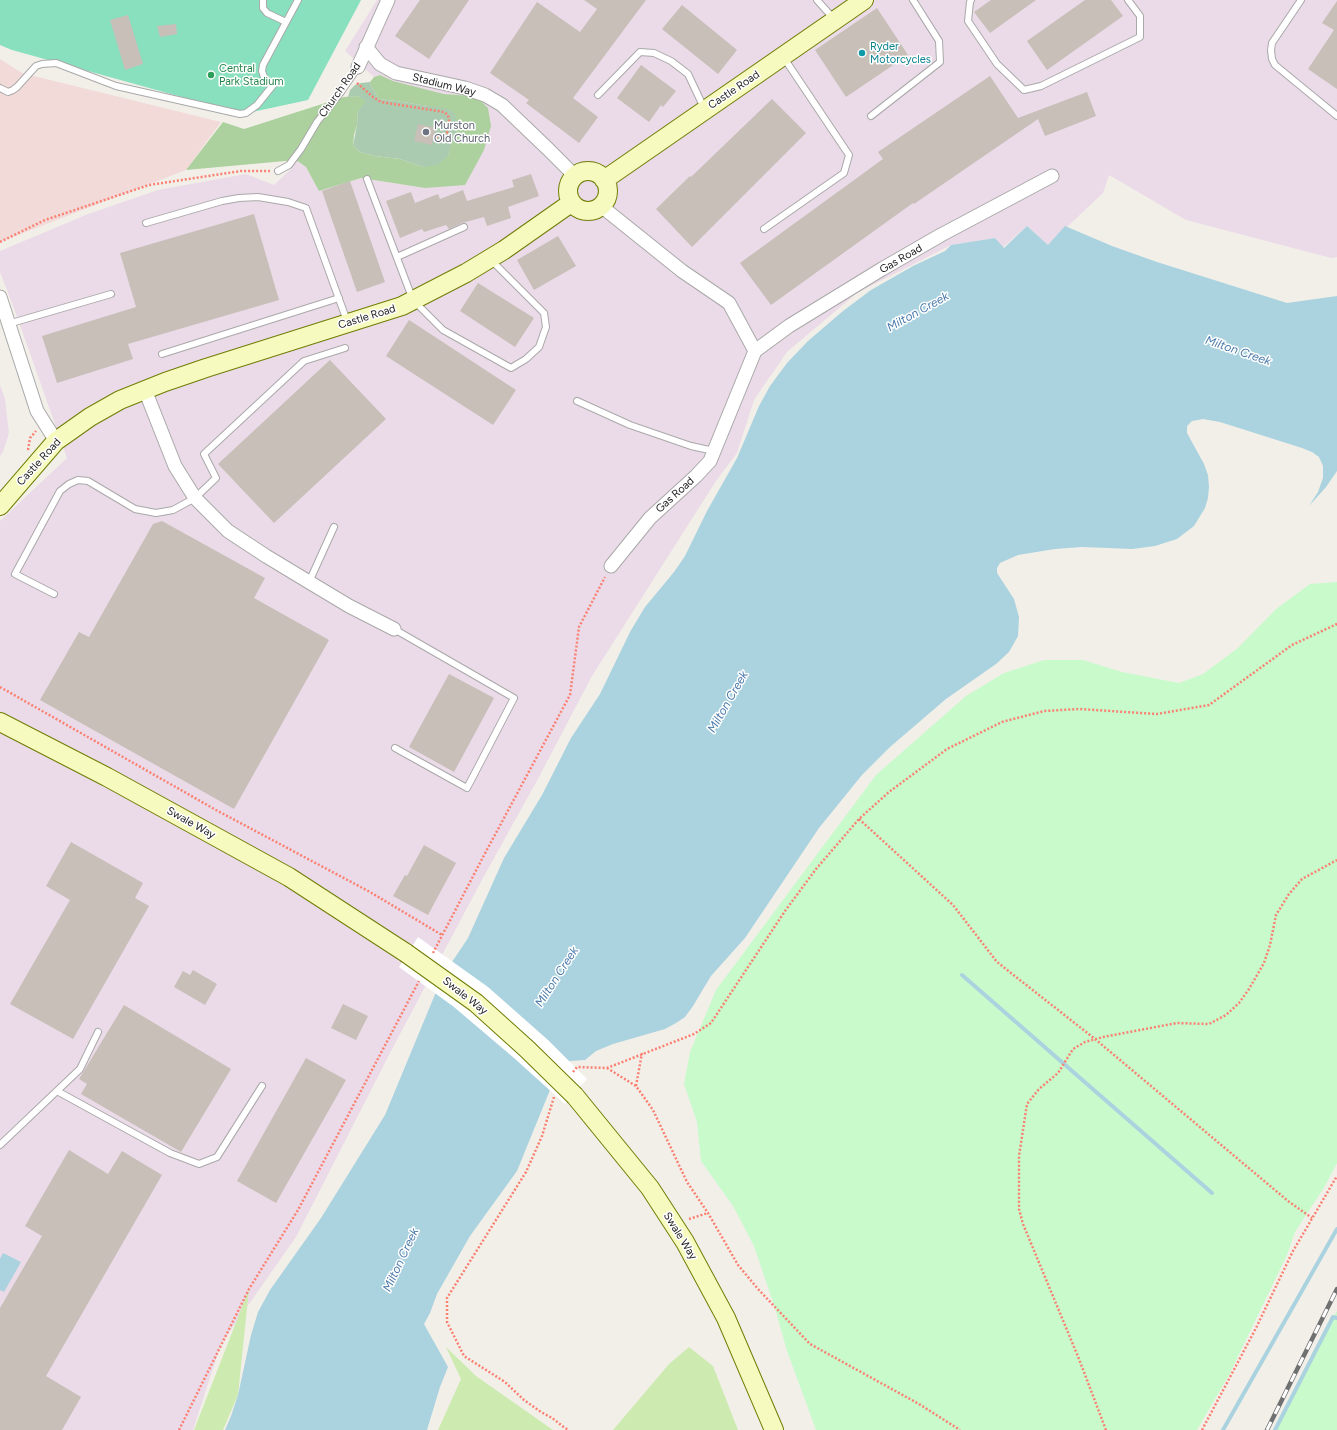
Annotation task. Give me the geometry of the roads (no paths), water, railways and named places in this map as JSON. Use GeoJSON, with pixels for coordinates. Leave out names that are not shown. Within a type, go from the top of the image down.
{"type":"FeatureCollection","features":[{"type":"Feature","properties":{"kind":"main road","name":"Castle Road"},"geometry":{"type":"LineString","coordinates":[[604,180],[864,0]]}},
{"type":"Feature","properties":{"kind":"main road"},"geometry":{"type":"LineString","coordinates":[[583,171],[589,171],[600,175],[604,180],[608,191],[605,202],[596,210],[589,212],[582,211],[571,203],[567,190],[574,175],[583,171]]}},
{"type":"Feature","properties":{"kind":"main road","name":"Castle Road"},"geometry":{"type":"LineString","coordinates":[[0,506],[56,441],[90,417],[120,400],[206,368],[402,306],[466,273],[489,259],[571,203]]}},
{"type":"Feature","properties":{"kind":"main road","name":"Swale Way"},"geometry":{"type":"LineString","coordinates":[[0,722],[107,777],[289,877],[406,953],[476,1003],[527,1049],[575,1096],[650,1188],[685,1242],[729,1324],[774,1430]]}},
{"type":"Feature","properties":{"kind":"street","name":"Church Road"},"geometry":{"type":"LineString","coordinates":[[355,72],[388,0]]}},
{"type":"Feature","properties":{"kind":"street","name":"Stadium Way"},"geometry":{"type":"LineString","coordinates":[[366,47],[380,64],[396,73],[465,88],[485,95],[502,105],[574,175]]}},
{"type":"Feature","properties":{"kind":"street","name":"Gas Road"},"geometry":{"type":"LineString","coordinates":[[611,566],[650,518],[696,476],[710,461],[755,351],[789,326],[888,266],[941,235],[1052,176]]}},
{"type":"Feature","properties":{"kind":"street"},"geometry":{"type":"LineString","coordinates":[[601,206],[682,271],[729,303],[755,351]]}},
{"type":"Feature","properties":{"kind":"street"},"geometry":{"type":"LineString","coordinates":[[0,297],[37,410],[56,441]]}},
{"type":"Feature","properties":{"kind":"street"},"geometry":{"type":"LineString","coordinates":[[145,390],[175,466],[195,498],[228,531],[266,556],[349,606],[394,629]]}},
{"type":"Feature","properties":{"kind":"lane"},"geometry":{"type":"LineString","coordinates":[[263,0],[263,8],[267,13],[286,22]]}},
{"type":"Feature","properties":{"kind":"lane"},"geometry":{"type":"LineString","coordinates":[[0,88],[8,92],[13,90],[36,66],[56,63],[116,86],[240,114],[246,113],[257,105],[274,84],[267,81],[264,77],[262,72],[263,65],[298,0]]}},
{"type":"Feature","properties":{"kind":"lane"},"geometry":{"type":"LineString","coordinates":[[818,0],[835,20]]}},
{"type":"Feature","properties":{"kind":"lane"},"geometry":{"type":"LineString","coordinates":[[871,116],[940,62],[939,41],[913,0]]}},
{"type":"Feature","properties":{"kind":"lane"},"geometry":{"type":"LineString","coordinates":[[971,0],[968,21],[997,64],[1024,90],[1041,86],[1140,37],[1140,16],[1128,0]]}},
{"type":"Feature","properties":{"kind":"lane"},"geometry":{"type":"LineString","coordinates":[[1301,0],[1272,43],[1272,60],[1275,66],[1337,116]]}},
{"type":"Feature","properties":{"kind":"lane"},"geometry":{"type":"LineString","coordinates":[[598,95],[640,52],[654,53],[671,61],[688,74],[705,110]]}},
{"type":"Feature","properties":{"kind":"lane"},"geometry":{"type":"LineString","coordinates":[[764,229],[844,172],[849,155],[783,56]]}},
{"type":"Feature","properties":{"kind":"lane","name":"Church Road"},"geometry":{"type":"LineString","coordinates":[[278,171],[289,164],[301,149],[317,122],[355,72]]}},
{"type":"Feature","properties":{"kind":"lane"},"geometry":{"type":"LineString","coordinates":[[367,179],[413,300],[443,330],[511,368],[526,359],[539,346],[546,327],[544,313],[489,259]]}},
{"type":"Feature","properties":{"kind":"lane"},"geometry":{"type":"LineString","coordinates":[[146,223],[222,201],[239,198],[258,197],[288,202],[306,208],[348,322]]}},
{"type":"Feature","properties":{"kind":"lane"},"geometry":{"type":"LineString","coordinates":[[397,257],[464,227]]}},
{"type":"Feature","properties":{"kind":"lane"},"geometry":{"type":"LineString","coordinates":[[8,324],[111,294]]}},
{"type":"Feature","properties":{"kind":"lane"},"geometry":{"type":"LineString","coordinates":[[162,354],[339,298]]}},
{"type":"Feature","properties":{"kind":"lane"},"geometry":{"type":"LineString","coordinates":[[54,594],[15,574],[60,491],[69,484],[78,480],[88,481],[135,509],[156,513],[173,510],[195,498],[216,478],[204,454],[304,361],[345,348]]}},
{"type":"Feature","properties":{"kind":"lane"},"geometry":{"type":"LineString","coordinates":[[577,401],[630,425],[691,446],[714,451]]}},
{"type":"Feature","properties":{"kind":"lane"},"geometry":{"type":"LineString","coordinates":[[309,582],[334,527]]}},
{"type":"Feature","properties":{"kind":"lane"},"geometry":{"type":"LineString","coordinates":[[394,629],[514,698],[466,788],[395,748]]}},
{"type":"Feature","properties":{"kind":"lane"},"geometry":{"type":"LineString","coordinates":[[0,1145],[80,1068],[98,1032]]}},
{"type":"Feature","properties":{"kind":"lane"},"geometry":{"type":"LineString","coordinates":[[57,1091],[170,1153],[199,1164],[218,1158],[262,1086]]}},
{"type":"Feature","properties":{"kind":"water","name":"Milton Creek"},"geometry":{"type":"Polygon","coordinates":[[[1027,226],[1048,245],[1065,226],[1112,246],[1157,262],[1287,303],[1337,296],[1337,471],[1326,487],[1309,506],[1318,492],[1323,478],[1323,466],[1319,457],[1302,448],[1220,422],[1203,419],[1192,421],[1187,426],[1187,433],[1204,464],[1208,475],[1208,498],[1205,508],[1194,526],[1177,539],[1155,546],[1132,549],[1082,547],[1055,549],[1018,555],[1000,563],[997,568],[997,573],[1014,599],[1019,617],[1018,636],[1009,652],[996,664],[946,699],[890,747],[862,775],[819,828],[745,938],[711,976],[685,1017],[665,1029],[613,1044],[596,1051],[585,1060],[570,1061],[550,1090],[517,1171],[470,1236],[437,1294],[424,1324],[448,1367],[440,1387],[427,1430],[225,1430],[238,1395],[251,1335],[258,1312],[270,1290],[321,1218],[385,1115],[436,992],[452,962],[468,938],[504,858],[542,795],[571,738],[600,694],[630,632],[645,607],[674,572],[685,556],[707,511],[737,458],[759,406],[770,386],[787,363],[808,341],[843,311],[871,290],[913,266],[945,251],[951,245],[995,238],[1004,248],[1027,226]]]}},
{"type":"Feature","properties":{"kind":"water"},"geometry":{"type":"Polygon","coordinates":[[[3,1253],[21,1262],[4,1292],[0,1290],[0,1259],[3,1253]]]}},
{"type":"Feature","properties":{"kind":"waterway"},"geometry":{"type":"LineString","coordinates":[[962,975],[1212,1193]]}},
{"type":"Feature","properties":{"kind":"waterway"},"geometry":{"type":"LineString","coordinates":[[1223,1430],[1337,1229]]}},
{"type":"Feature","properties":{"kind":"waterway"},"geometry":{"type":"LineString","coordinates":[[1275,1430],[1333,1317],[1337,1318]]}},
{"type":"Feature","properties":{"kind":"railway"},"geometry":{"type":"LineString","coordinates":[[1267,1430],[1337,1289]]}},
{"type":"Feature","properties":{"kind":"place","name":"Ryder Motorcycles"},"geometry":{"type":"Point","coordinates":[862,53]}},
{"type":"Feature","properties":{"kind":"place","name":"Central Park Stadium"},"geometry":{"type":"Point","coordinates":[211,75]}},
{"type":"Feature","properties":{"kind":"place","name":"Murston Old Church"},"geometry":{"type":"Point","coordinates":[426,132]}}]}
